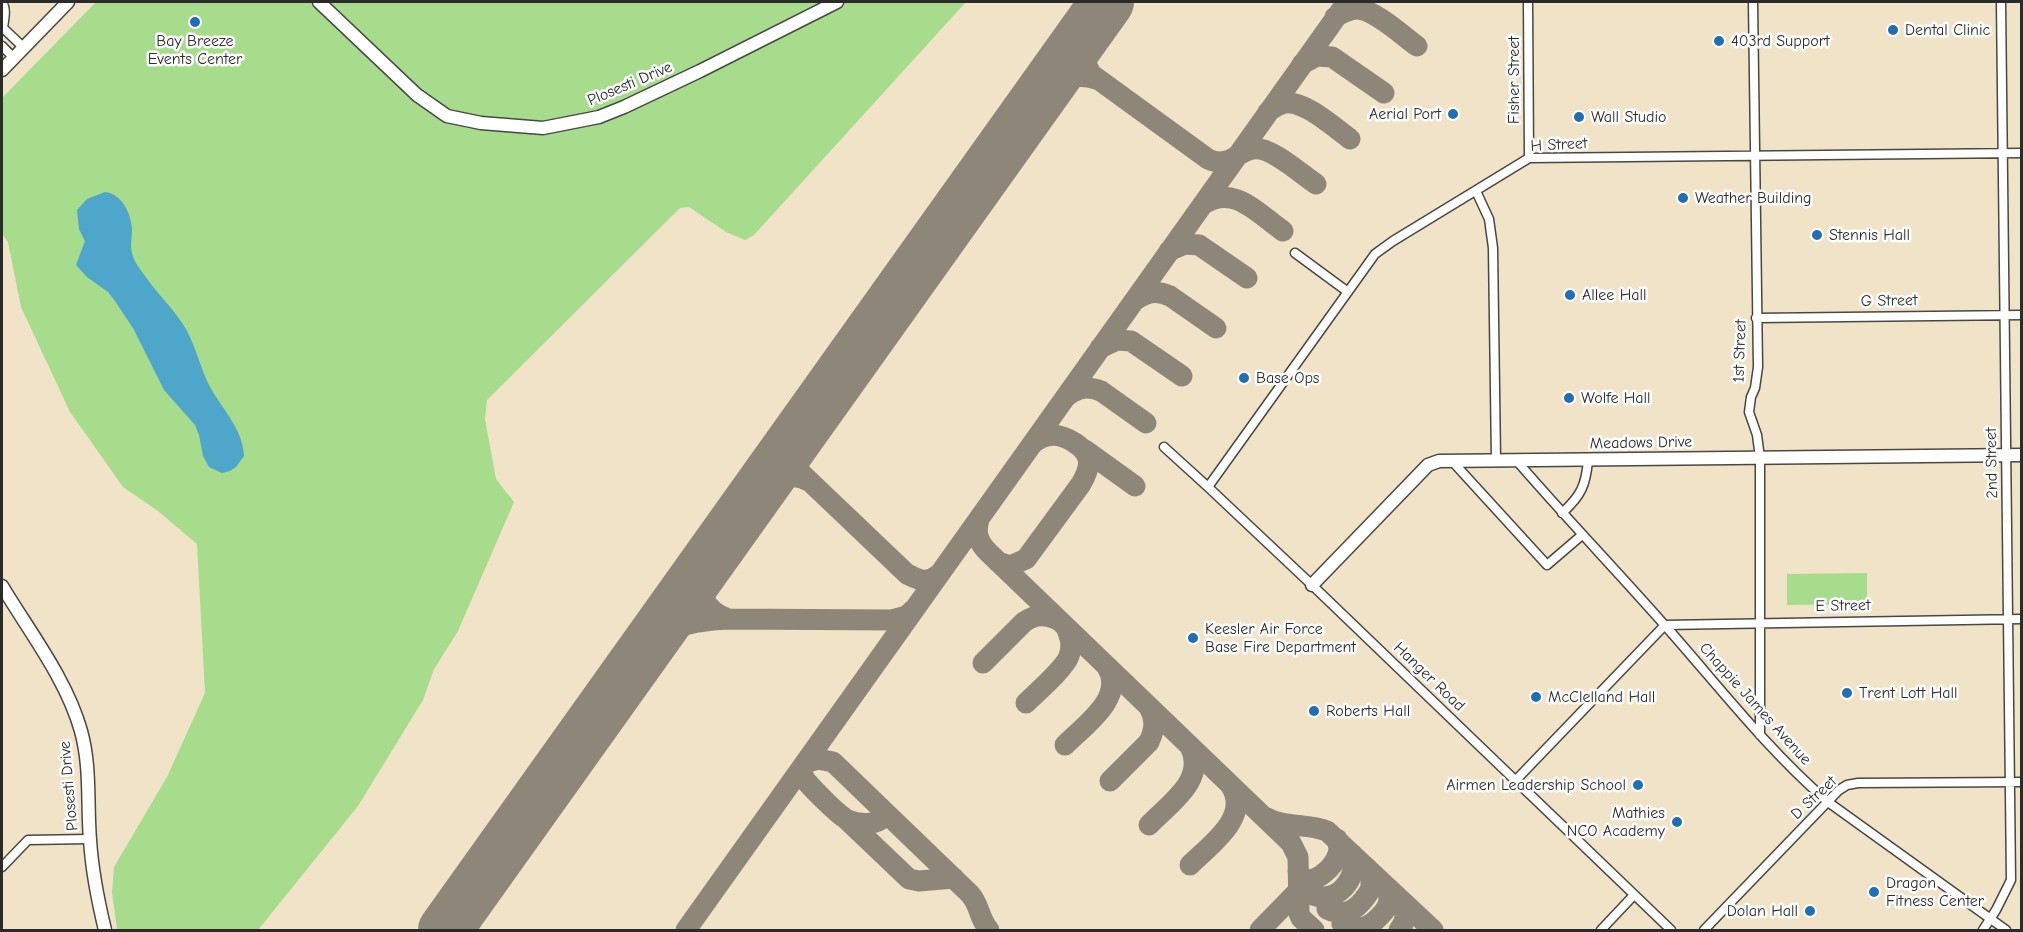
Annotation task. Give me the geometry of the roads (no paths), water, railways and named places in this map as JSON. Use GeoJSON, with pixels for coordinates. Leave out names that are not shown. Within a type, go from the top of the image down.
{"type":"FeatureCollection","features":[{"type":"Feature","properties":{"kind":"street"},"geometry":{"type":"LineString","coordinates":[[3,2],[5,17],[2,28],[23,48]]}},
{"type":"Feature","properties":{"kind":"street"},"geometry":{"type":"LineString","coordinates":[[2,70],[68,2]]}},
{"type":"Feature","properties":{"kind":"street","name":"Plosesti Drive"},"geometry":{"type":"LineString","coordinates":[[319,2],[417,96],[447,116],[482,123],[543,128],[599,117],[624,107],[837,2]]}},
{"type":"Feature","properties":{"kind":"street","name":"Fisher Street"},"geometry":{"type":"LineString","coordinates":[[1528,2],[1530,158]]}},
{"type":"Feature","properties":{"kind":"street","name":"1st Street"},"geometry":{"type":"LineString","coordinates":[[1753,2],[1758,376],[1749,412],[1757,435],[1760,458],[1760,735]]}},
{"type":"Feature","properties":{"kind":"street","name":"2nd Street"},"geometry":{"type":"LineString","coordinates":[[1983,930],[2011,880],[2001,2]]}},
{"type":"Feature","properties":{"kind":"street"},"geometry":{"type":"LineString","coordinates":[[2,46],[14,57]]}},
{"type":"Feature","properties":{"kind":"street","name":"H Street"},"geometry":{"type":"LineString","coordinates":[[1208,487],[1374,254],[1530,158],[2022,153]]}},
{"type":"Feature","properties":{"kind":"street"},"geometry":{"type":"LineString","coordinates":[[1476,191],[1489,219],[1493,248],[1496,460]]}},
{"type":"Feature","properties":{"kind":"street"},"geometry":{"type":"LineString","coordinates":[[1295,253],[1348,292]]}},
{"type":"Feature","properties":{"kind":"street","name":"G Street"},"geometry":{"type":"LineString","coordinates":[[1756,318],[2022,315]]}},
{"type":"Feature","properties":{"kind":"street","name":"Hanger Road"},"geometry":{"type":"LineString","coordinates":[[1164,447],[1312,585],[1671,930]]}},
{"type":"Feature","properties":{"kind":"street","name":"Meadows Drive"},"geometry":{"type":"LineString","coordinates":[[1312,585],[1428,465],[1439,461],[2022,455]]}},
{"type":"Feature","properties":{"kind":"street","name":"Chappie James Avenue"},"geometry":{"type":"LineString","coordinates":[[1516,460],[1665,625],[1760,735],[1808,784],[1828,802],[2006,930]]}},
{"type":"Feature","properties":{"kind":"street"},"geometry":{"type":"LineString","coordinates":[[1562,513],[1580,494],[1585,484],[1588,460]]}},
{"type":"Feature","properties":{"kind":"street"},"geometry":{"type":"LineString","coordinates":[[1452,461],[1547,565],[1582,535]]}},
{"type":"Feature","properties":{"kind":"street","name":"Plosesti Drive"},"geometry":{"type":"LineString","coordinates":[[2,586],[69,698],[77,720],[87,763],[89,839],[95,885],[105,930]]}},
{"type":"Feature","properties":{"kind":"street","name":"E Street"},"geometry":{"type":"LineString","coordinates":[[1665,625],[2022,619]]}},
{"type":"Feature","properties":{"kind":"street"},"geometry":{"type":"LineString","coordinates":[[1515,781],[1665,625]]}},
{"type":"Feature","properties":{"kind":"street","name":"D Street"},"geometry":{"type":"LineString","coordinates":[[1704,930],[1847,785],[1858,783],[2022,782]]}},
{"type":"Feature","properties":{"kind":"street"},"geometry":{"type":"LineString","coordinates":[[2,867],[28,840],[89,839]]}},
{"type":"Feature","properties":{"kind":"street"},"geometry":{"type":"LineString","coordinates":[[1601,930],[1634,896]]}},
{"type":"Feature","properties":{"kind":"water"},"geometry":{"type":"Polygon","coordinates":[[[105,192],[121,200],[128,211],[134,259],[187,331],[208,383],[240,436],[244,456],[230,471],[222,473],[209,467],[203,456],[195,425],[164,390],[133,328],[108,292],[87,277],[76,265],[85,241],[79,229],[77,210],[87,199],[105,192]]]}},
{"type":"Feature","properties":{"kind":"place","name":"Bay Breeze Events Center"},"geometry":{"type":"Point","coordinates":[195,22]}},
{"type":"Feature","properties":{"kind":"place","name":"Dental Clinic"},"geometry":{"type":"Point","coordinates":[1893,30]}},
{"type":"Feature","properties":{"kind":"place","name":"403rd Support"},"geometry":{"type":"Point","coordinates":[1719,41]}},
{"type":"Feature","properties":{"kind":"place","name":"Aerial Port"},"geometry":{"type":"Point","coordinates":[1453,114]}},
{"type":"Feature","properties":{"kind":"place","name":"Wall Studio"},"geometry":{"type":"Point","coordinates":[1579,117]}},
{"type":"Feature","properties":{"kind":"place","name":"Weather Building"},"geometry":{"type":"Point","coordinates":[1683,198]}},
{"type":"Feature","properties":{"kind":"place","name":"Stennis Hall"},"geometry":{"type":"Point","coordinates":[1817,235]}},
{"type":"Feature","properties":{"kind":"place","name":"Allee Hall"},"geometry":{"type":"Point","coordinates":[1570,295]}},
{"type":"Feature","properties":{"kind":"place","name":"Base Ops"},"geometry":{"type":"Point","coordinates":[1244,378]}},
{"type":"Feature","properties":{"kind":"place","name":"Wolfe Hall"},"geometry":{"type":"Point","coordinates":[1569,398]}},
{"type":"Feature","properties":{"kind":"place","name":"Keesler Air Force Base Fire Department"},"geometry":{"type":"Point","coordinates":[1193,638]}},
{"type":"Feature","properties":{"kind":"place","name":"Trent Lott Hall"},"geometry":{"type":"Point","coordinates":[1847,693]}},
{"type":"Feature","properties":{"kind":"place","name":"McClelland Hall"},"geometry":{"type":"Point","coordinates":[1536,697]}},
{"type":"Feature","properties":{"kind":"place","name":"Roberts Hall"},"geometry":{"type":"Point","coordinates":[1314,711]}},
{"type":"Feature","properties":{"kind":"place","name":"Airmen Leadership School"},"geometry":{"type":"Point","coordinates":[1638,785]}},
{"type":"Feature","properties":{"kind":"place","name":"Mathies NCO Academy"},"geometry":{"type":"Point","coordinates":[1677,822]}},
{"type":"Feature","properties":{"kind":"place","name":"Dragon Fitness Center"},"geometry":{"type":"Point","coordinates":[1874,892]}},
{"type":"Feature","properties":{"kind":"place","name":"Dolan Hall"},"geometry":{"type":"Point","coordinates":[1810,911]}}]}
